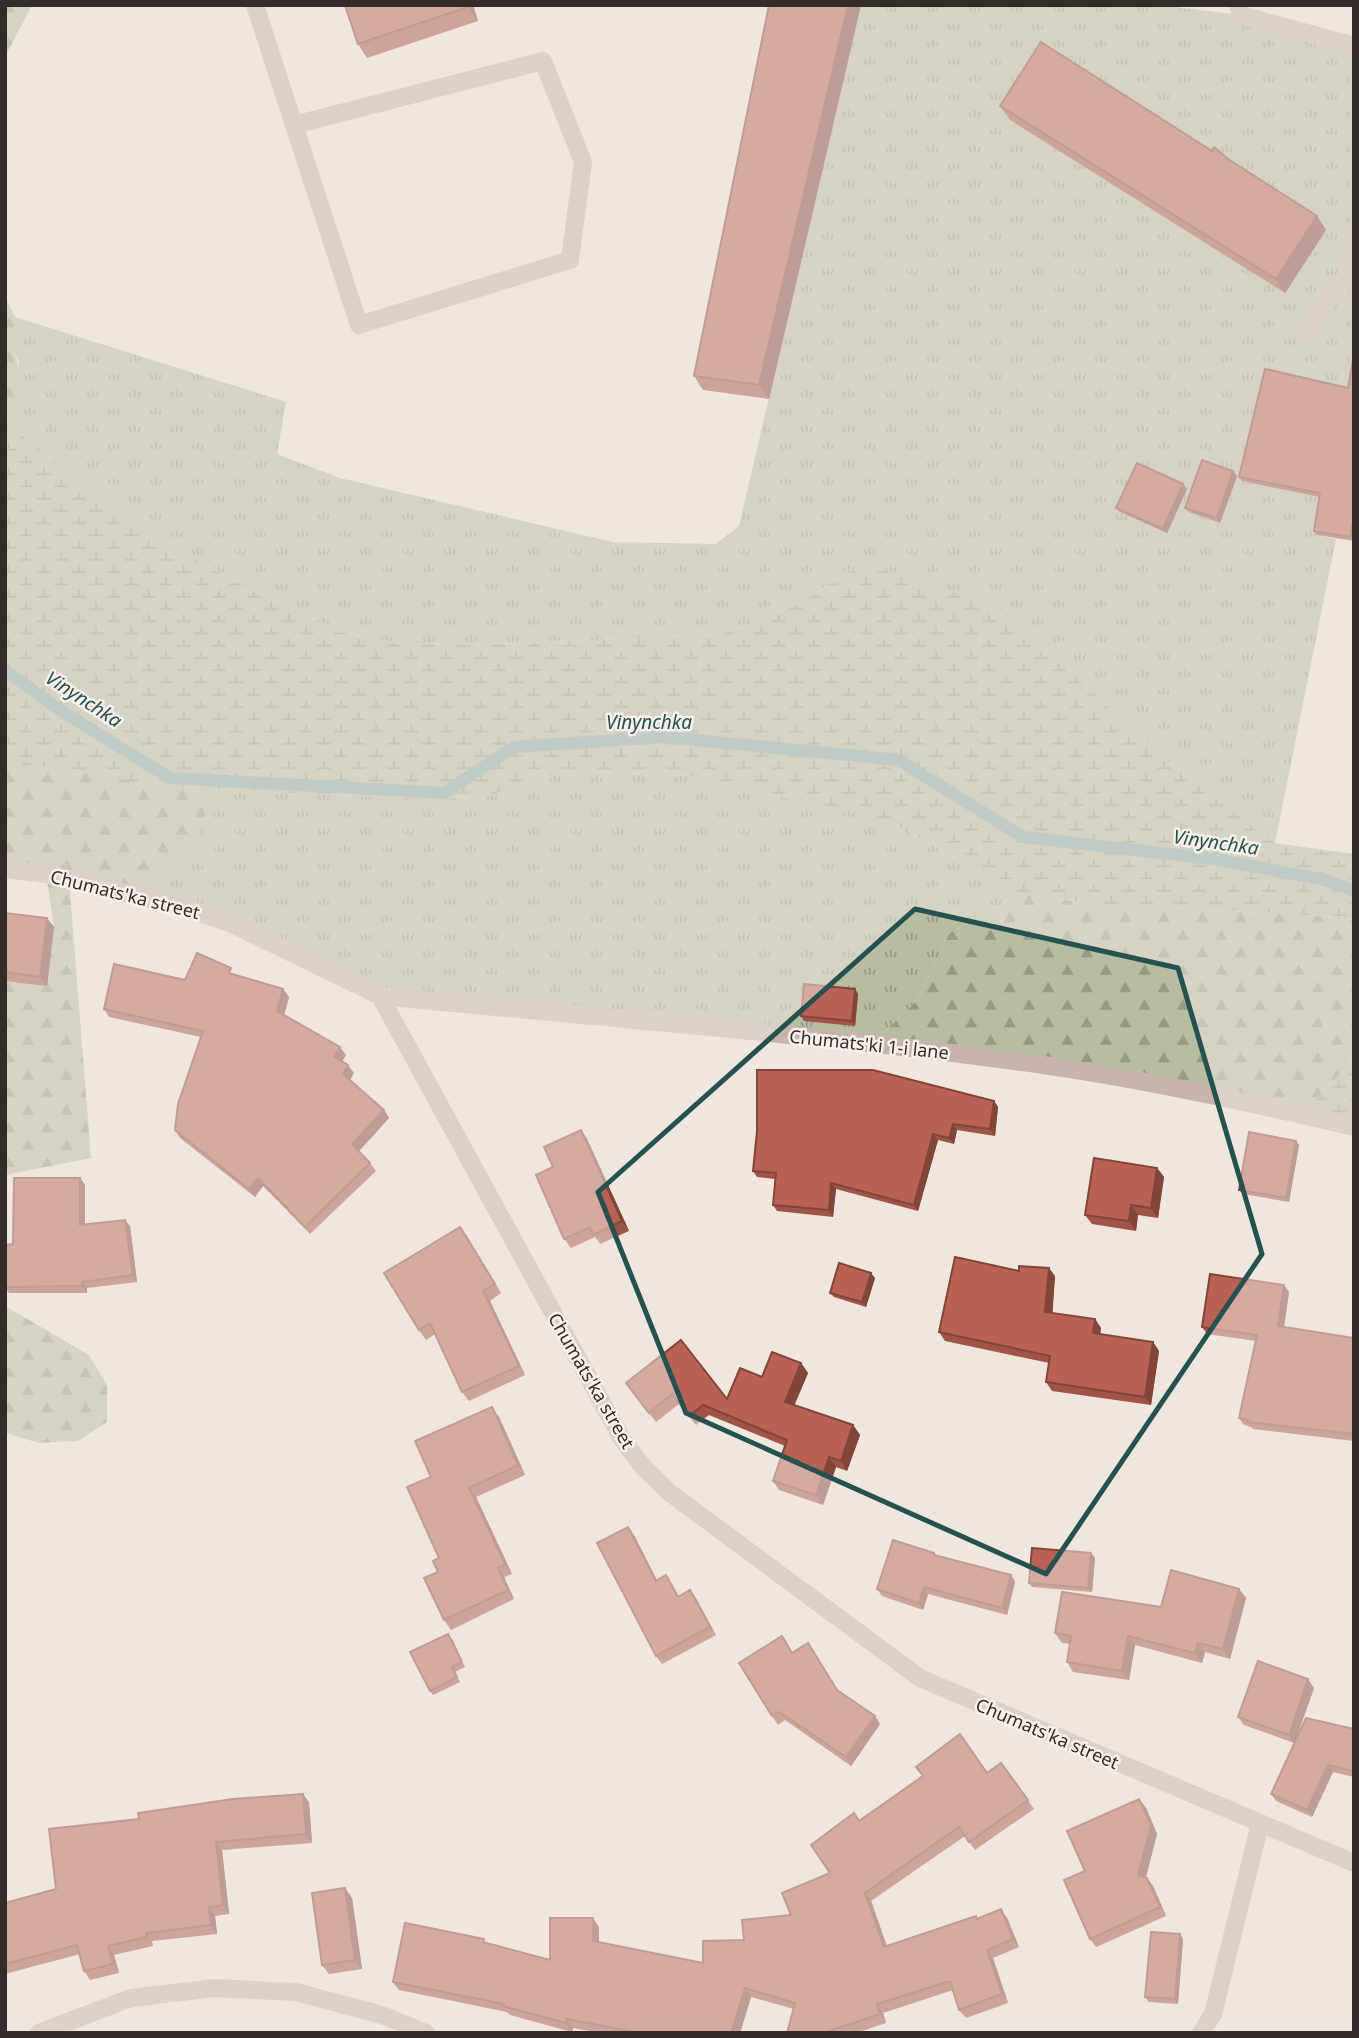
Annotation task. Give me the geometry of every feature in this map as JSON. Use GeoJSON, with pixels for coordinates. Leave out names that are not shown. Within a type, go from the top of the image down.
{"type":"FeatureCollection","features":[{"type":"Feature","properties":{"kind":"street"},"geometry":{"type":"LineString","coordinates":[[255,5],[294,125],[359,325],[569,260],[583,162],[543,61],[294,125]]}},
{"type":"Feature","properties":{"kind":"street"},"geometry":{"type":"LineString","coordinates":[[1238,5],[1241,15],[1354,47]]}},
{"type":"Feature","properties":{"kind":"street"},"geometry":{"type":"LineString","coordinates":[[1304,333],[1348,275],[1354,238]]}},
{"type":"Feature","properties":{"kind":"street","name":"Chumats'ka street"},"geometry":{"type":"LineString","coordinates":[[5,869],[46,874],[184,907],[232,924],[380,996],[622,1440],[644,1468],[670,1493],[920,1678],[1354,1863]]}},
{"type":"Feature","properties":{"kind":"street","name":"Chumats'ki 1-i lane"},"geometry":{"type":"LineString","coordinates":[[380,996],[872,1044],[1044,1065],[1171,1086],[1354,1128]]}},
{"type":"Feature","properties":{"kind":"street"},"geometry":{"type":"LineString","coordinates":[[1201,2033],[1213,2014],[1260,1824]]}},
{"type":"Feature","properties":{"kind":"street"},"geometry":{"type":"LineString","coordinates":[[39,2033],[131,1998],[215,1988],[296,1992],[382,2015],[426,2033]]}},
{"type":"Feature","properties":{"kind":"highlighted area"},"geometry":{"type":"Polygon","coordinates":[[[915,909],[1178,968],[1262,1254],[1046,1574],[686,1413],[598,1192],[915,909]]]}},
{"type":"Feature","properties":{"kind":"green space"},"geometry":{"type":"Polygon","coordinates":[[[5,5],[32,5],[5,57],[5,5]]]}},
{"type":"Feature","properties":{"kind":"green space"},"geometry":{"type":"Polygon","coordinates":[[[861,5],[1159,5],[1241,15],[1354,46],[1354,378],[1318,535],[1336,539],[1275,843],[1166,760],[862,565],[796,605],[721,635],[469,645],[403,644],[345,633],[238,583],[143,529],[5,422],[19,364],[12,346],[15,317],[286,402],[277,454],[340,478],[613,542],[716,544],[739,526],[861,5]]]}},
{"type":"Feature","properties":{"kind":"green space"},"geometry":{"type":"Polygon","coordinates":[[[5,297],[15,317],[12,346],[23,381],[5,420],[5,297]]]}},
{"type":"Feature","properties":{"kind":"green space"},"geometry":{"type":"Polygon","coordinates":[[[5,422],[143,529],[238,583],[345,633],[403,644],[469,645],[721,635],[796,605],[862,565],[996,604],[1166,760],[1275,843],[1354,854],[1354,920],[1096,904],[1020,894],[890,821],[693,776],[565,771],[485,797],[404,798],[162,787],[5,759],[5,422]]]}},
{"type":"Feature","properties":{"kind":"green space"},"geometry":{"type":"Polygon","coordinates":[[[5,574],[218,703],[203,828],[142,897],[69,880],[91,1158],[5,1175],[5,981],[54,927],[46,874],[5,869],[5,574]]]}},
{"type":"Feature","properties":{"kind":"green space"},"geometry":{"type":"Polygon","coordinates":[[[565,771],[693,776],[890,821],[1020,894],[948,934],[919,998],[872,1044],[380,996],[232,924],[142,897],[162,787],[404,798],[485,797],[565,771]]]}},
{"type":"Feature","properties":{"kind":"green space"},"geometry":{"type":"Polygon","coordinates":[[[1020,894],[1096,904],[1354,920],[1354,1054],[1341,1074],[1301,1115],[872,1044],[919,998],[948,934],[1020,894]]]}},
{"type":"Feature","properties":{"kind":"green space"},"geometry":{"type":"Polygon","coordinates":[[[1354,1055],[1354,1127],[1301,1115],[1341,1074],[1354,1055]]]}},
{"type":"Feature","properties":{"kind":"green space"},"geometry":{"type":"Polygon","coordinates":[[[5,1306],[89,1355],[107,1385],[107,1422],[78,1441],[39,1443],[5,1433],[5,1306]]]}},
{"type":"Feature","properties":{"kind":"building"},"geometry":{"type":"Polygon","coordinates":[[[345,5],[467,5],[468,7],[358,44],[345,5]]]}},
{"type":"Feature","properties":{"kind":"building"},"geometry":{"type":"Polygon","coordinates":[[[769,5],[848,5],[759,385],[694,376],[769,5]]]}},
{"type":"Feature","properties":{"kind":"building"},"geometry":{"type":"Polygon","coordinates":[[[1041,42],[1212,151],[1214,147],[1228,159],[1317,216],[1276,279],[1000,106],[1041,42]]]}},
{"type":"Feature","properties":{"kind":"building"},"geometry":{"type":"Polygon","coordinates":[[[1354,354],[1354,516],[1350,537],[1314,531],[1320,493],[1239,477],[1265,369],[1348,388],[1354,354]]]}},
{"type":"Feature","properties":{"kind":"building"},"geometry":{"type":"Polygon","coordinates":[[[1202,460],[1233,471],[1217,518],[1185,508],[1202,460]]]}},
{"type":"Feature","properties":{"kind":"building"},"geometry":{"type":"Polygon","coordinates":[[[1137,463],[1183,484],[1163,529],[1116,508],[1137,463]]]}},
{"type":"Feature","properties":{"kind":"building"},"geometry":{"type":"Polygon","coordinates":[[[5,913],[47,918],[40,977],[5,972],[5,913]]]}},
{"type":"Feature","properties":{"kind":"building"},"geometry":{"type":"Polygon","coordinates":[[[197,953],[231,968],[229,973],[283,989],[277,1011],[340,1047],[334,1057],[348,1065],[343,1074],[384,1110],[352,1144],[370,1163],[305,1227],[258,1178],[249,1189],[175,1130],[178,1104],[203,1031],[104,1009],[114,964],[185,980],[197,953]]]}},
{"type":"Feature","properties":{"kind":"building"},"geometry":{"type":"Polygon","coordinates":[[[804,984],[855,989],[852,1021],[801,1016],[804,984]]]}},
{"type":"Feature","properties":{"kind":"building"},"geometry":{"type":"Polygon","coordinates":[[[757,1070],[873,1070],[994,1101],[990,1129],[953,1124],[949,1138],[933,1134],[914,1205],[831,1183],[829,1210],[773,1205],[776,1173],[753,1171],[757,1131],[757,1070]]]}},
{"type":"Feature","properties":{"kind":"building"},"geometry":{"type":"Polygon","coordinates":[[[581,1130],[622,1221],[593,1235],[590,1227],[564,1239],[536,1175],[553,1167],[544,1147],[581,1130]]]}},
{"type":"Feature","properties":{"kind":"building"},"geometry":{"type":"Polygon","coordinates":[[[1249,1132],[1296,1141],[1286,1198],[1239,1190],[1249,1132]]]}},
{"type":"Feature","properties":{"kind":"building"},"geometry":{"type":"Polygon","coordinates":[[[1094,1158],[1157,1168],[1151,1208],[1131,1205],[1129,1221],[1085,1215],[1094,1158]]]}},
{"type":"Feature","properties":{"kind":"building"},"geometry":{"type":"Polygon","coordinates":[[[14,1178],[80,1178],[80,1225],[125,1220],[133,1275],[82,1282],[82,1286],[5,1287],[5,1245],[13,1244],[14,1178]]]}},
{"type":"Feature","properties":{"kind":"building"},"geometry":{"type":"Polygon","coordinates":[[[460,1227],[495,1284],[483,1291],[519,1366],[462,1392],[430,1323],[419,1330],[384,1273],[460,1227]]]}},
{"type":"Feature","properties":{"kind":"building"},"geometry":{"type":"Polygon","coordinates":[[[955,1257],[1019,1271],[1019,1266],[1049,1268],[1045,1312],[1095,1319],[1093,1333],[1153,1342],[1145,1397],[1046,1382],[1050,1356],[939,1332],[955,1257]]]}},
{"type":"Feature","properties":{"kind":"building"},"geometry":{"type":"Polygon","coordinates":[[[839,1263],[871,1273],[862,1302],[830,1293],[839,1263]]]}},
{"type":"Feature","properties":{"kind":"building"},"geometry":{"type":"Polygon","coordinates":[[[1210,1274],[1284,1285],[1278,1326],[1354,1338],[1354,1434],[1248,1422],[1239,1418],[1257,1335],[1202,1327],[1210,1274]]]}},
{"type":"Feature","properties":{"kind":"building"},"geometry":{"type":"Polygon","coordinates":[[[681,1340],[727,1399],[740,1368],[762,1377],[772,1352],[801,1363],[785,1402],[853,1425],[841,1461],[829,1457],[816,1495],[773,1481],[787,1440],[703,1405],[689,1416],[672,1394],[649,1413],[626,1383],[681,1340]]]}},
{"type":"Feature","properties":{"kind":"building"},"geometry":{"type":"Polygon","coordinates":[[[492,1407],[518,1465],[469,1488],[505,1564],[498,1568],[508,1590],[444,1620],[424,1578],[438,1572],[433,1561],[439,1558],[407,1487],[431,1477],[415,1441],[492,1407]]]}},
{"type":"Feature","properties":{"kind":"building"},"geometry":{"type":"Polygon","coordinates":[[[628,1527],[656,1581],[666,1575],[678,1597],[690,1590],[710,1627],[656,1656],[597,1543],[628,1527]]]}},
{"type":"Feature","properties":{"kind":"building"},"geometry":{"type":"Polygon","coordinates":[[[893,1540],[934,1555],[1011,1575],[1002,1608],[924,1587],[919,1603],[877,1589],[893,1540]]]}},
{"type":"Feature","properties":{"kind":"building"},"geometry":{"type":"Polygon","coordinates":[[[1032,1548],[1091,1553],[1088,1588],[1029,1583],[1032,1548]]]}},
{"type":"Feature","properties":{"kind":"building"},"geometry":{"type":"Polygon","coordinates":[[[1171,1570],[1239,1589],[1223,1649],[1198,1643],[1195,1653],[1128,1636],[1122,1671],[1067,1662],[1071,1636],[1055,1633],[1062,1592],[1161,1607],[1171,1570]]]}},
{"type":"Feature","properties":{"kind":"building"},"geometry":{"type":"Polygon","coordinates":[[[448,1634],[462,1662],[452,1667],[457,1677],[430,1691],[410,1652],[448,1634]]]}},
{"type":"Feature","properties":{"kind":"building"},"geometry":{"type":"Polygon","coordinates":[[[782,1636],[792,1653],[808,1643],[837,1690],[875,1716],[846,1757],[779,1712],[772,1716],[739,1663],[782,1636]]]}},
{"type":"Feature","properties":{"kind":"building"},"geometry":{"type":"Polygon","coordinates":[[[1258,1661],[1308,1679],[1289,1735],[1238,1717],[1258,1661]]]}},
{"type":"Feature","properties":{"kind":"building"},"geometry":{"type":"Polygon","coordinates":[[[1306,1718],[1354,1729],[1354,1771],[1328,1765],[1307,1810],[1271,1794],[1306,1718]]]}},
{"type":"Feature","properties":{"kind":"building"},"geometry":{"type":"Polygon","coordinates":[[[960,1734],[987,1773],[1001,1763],[1028,1800],[969,1842],[959,1827],[865,1893],[884,1947],[1001,1909],[1013,1939],[987,1950],[1002,1994],[959,2010],[950,1981],[877,2004],[880,2014],[823,2033],[787,2033],[795,2003],[745,1988],[731,2033],[641,2033],[567,2019],[566,2023],[503,2006],[504,2004],[393,1982],[405,1923],[484,1939],[483,1942],[550,1960],[550,1918],[593,1918],[593,1941],[703,1963],[703,1941],[744,1940],[742,1920],[791,1915],[782,1893],[830,1873],[811,1845],[854,1813],[859,1821],[923,1776],[916,1767],[960,1734]]]}},
{"type":"Feature","properties":{"kind":"building"},"geometry":{"type":"Polygon","coordinates":[[[303,1794],[306,1834],[216,1842],[223,1905],[209,1907],[211,1925],[146,1933],[147,1937],[108,1946],[113,1964],[84,1971],[77,1945],[5,1964],[5,1903],[56,1889],[49,1829],[139,1819],[138,1813],[233,1799],[303,1794]]]}},
{"type":"Feature","properties":{"kind":"building"},"geometry":{"type":"Polygon","coordinates":[[[1139,1799],[1151,1825],[1138,1875],[1147,1878],[1160,1907],[1090,1939],[1064,1880],[1085,1871],[1067,1831],[1139,1799]]]}},
{"type":"Feature","properties":{"kind":"building"},"geometry":{"type":"Polygon","coordinates":[[[345,1888],[355,1960],[322,1965],[312,1893],[345,1888]]]}},
{"type":"Feature","properties":{"kind":"building"},"geometry":{"type":"Polygon","coordinates":[[[1151,1932],[1180,1934],[1175,1999],[1145,1997],[1151,1932]]]}},
{"type":"Feature","properties":{"kind":"waterway","name":"Vinynchka"},"geometry":{"type":"LineString","coordinates":[[5,670],[58,709],[170,778],[444,793],[514,747],[664,737],[898,760],[1023,837],[1220,860],[1325,880],[1354,891]]}}]}
